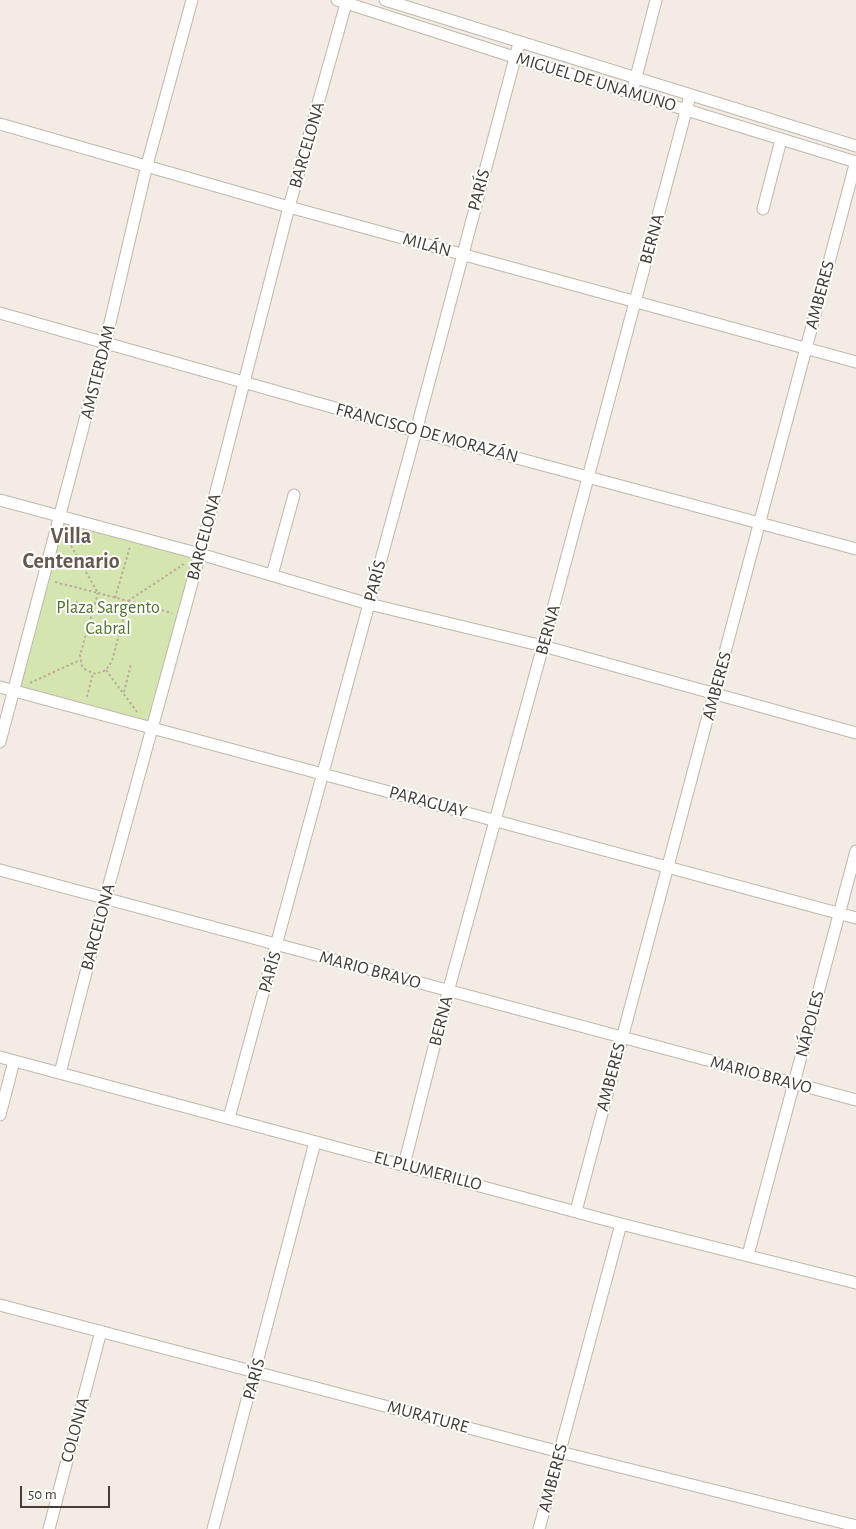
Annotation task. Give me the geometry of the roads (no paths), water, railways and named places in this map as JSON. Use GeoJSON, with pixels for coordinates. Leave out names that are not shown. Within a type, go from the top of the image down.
{"type":"FeatureCollection","features":[{"type":"Feature","properties":{"kind":"street","name":"AMSTERDAM"},"geometry":{"type":"LineString","coordinates":[[0,742],[105,344],[147,165],[192,0]]}},
{"type":"Feature","properties":{"kind":"street"},"geometry":{"type":"LineString","coordinates":[[383,14],[386,0]]}},
{"type":"Feature","properties":{"kind":"street","name":"MIGUEL DE UNAMUNO"},"geometry":{"type":"LineString","coordinates":[[386,0],[519,43],[856,146]]}},
{"type":"Feature","properties":{"kind":"street"},"geometry":{"type":"LineString","coordinates":[[632,93],[656,0]]}},
{"type":"Feature","properties":{"kind":"street","name":"MIGUEL DE UNAMUNO"},"geometry":{"type":"LineString","coordinates":[[344,1],[514,57],[856,162]]}},
{"type":"Feature","properties":{"kind":"street","name":"BARCELONA"},"geometry":{"type":"LineString","coordinates":[[60,1073],[150,728],[200,554],[344,1]]}},
{"type":"Feature","properties":{"kind":"street","name":"PARÍS"},"geometry":{"type":"LineString","coordinates":[[229,1118],[416,431],[519,43]]}},
{"type":"Feature","properties":{"kind":"street","name":"BERNA"},"geometry":{"type":"LineString","coordinates":[[404,1165],[448,992],[589,477],[690,96]]}},
{"type":"Feature","properties":{"kind":"street","name":"MILÁN"},"geometry":{"type":"LineString","coordinates":[[0,124],[289,207],[856,362]]}},
{"type":"Feature","properties":{"kind":"street"},"geometry":{"type":"LineString","coordinates":[[763,209],[781,140]]}},
{"type":"Feature","properties":{"kind":"street","name":"AMBERES"},"geometry":{"type":"LineString","coordinates":[[576,1211],[856,162]]}},
{"type":"Feature","properties":{"kind":"street","name":"FRANCISCO DE MORAZÁN"},"geometry":{"type":"LineString","coordinates":[[0,313],[416,431],[856,549]]}},
{"type":"Feature","properties":{"kind":"street"},"geometry":{"type":"LineString","coordinates":[[272,575],[294,495]]}},
{"type":"Feature","properties":{"kind":"street"},"geometry":{"type":"LineString","coordinates":[[0,500],[59,520],[134,536],[369,604],[543,646],[856,733]]}},
{"type":"Feature","properties":{"kind":"street","name":"PARAGUAY"},"geometry":{"type":"LineString","coordinates":[[0,686],[856,918]]}},
{"type":"Feature","properties":{"kind":"street","name":"NÁPOLES"},"geometry":{"type":"LineString","coordinates":[[748,1255],[856,852]]}},
{"type":"Feature","properties":{"kind":"street","name":"MARIO BRAVO"},"geometry":{"type":"LineString","coordinates":[[0,870],[448,992],[856,1100]]}},
{"type":"Feature","properties":{"kind":"street","name":"EL PLUMERILLO"},"geometry":{"type":"LineString","coordinates":[[0,1058],[621,1224],[856,1283]]}},
{"type":"Feature","properties":{"kind":"street"},"geometry":{"type":"LineString","coordinates":[[0,1115],[14,1061]]}},
{"type":"Feature","properties":{"kind":"street","name":"PARÍS"},"geometry":{"type":"LineString","coordinates":[[214,1529],[315,1142]]}},
{"type":"Feature","properties":{"kind":"street","name":"AMBERES"},"geometry":{"type":"LineString","coordinates":[[539,1529],[621,1224]]}},
{"type":"Feature","properties":{"kind":"street","name":"MURATURE"},"geometry":{"type":"LineString","coordinates":[[0,1305],[560,1452],[856,1526]]}},
{"type":"Feature","properties":{"kind":"street","name":"COLONIA"},"geometry":{"type":"LineString","coordinates":[[49,1529],[101,1331]]}},
{"type":"Feature","properties":{"kind":"district","name":"Villa Centenario"},"geometry":{"type":"Point","coordinates":[71,548]}},
{"type":"Feature","properties":{"kind":"park label","name":"Plaza Sargento Cabral"},"geometry":{"type":"Point","coordinates":[108,618]}}]}
